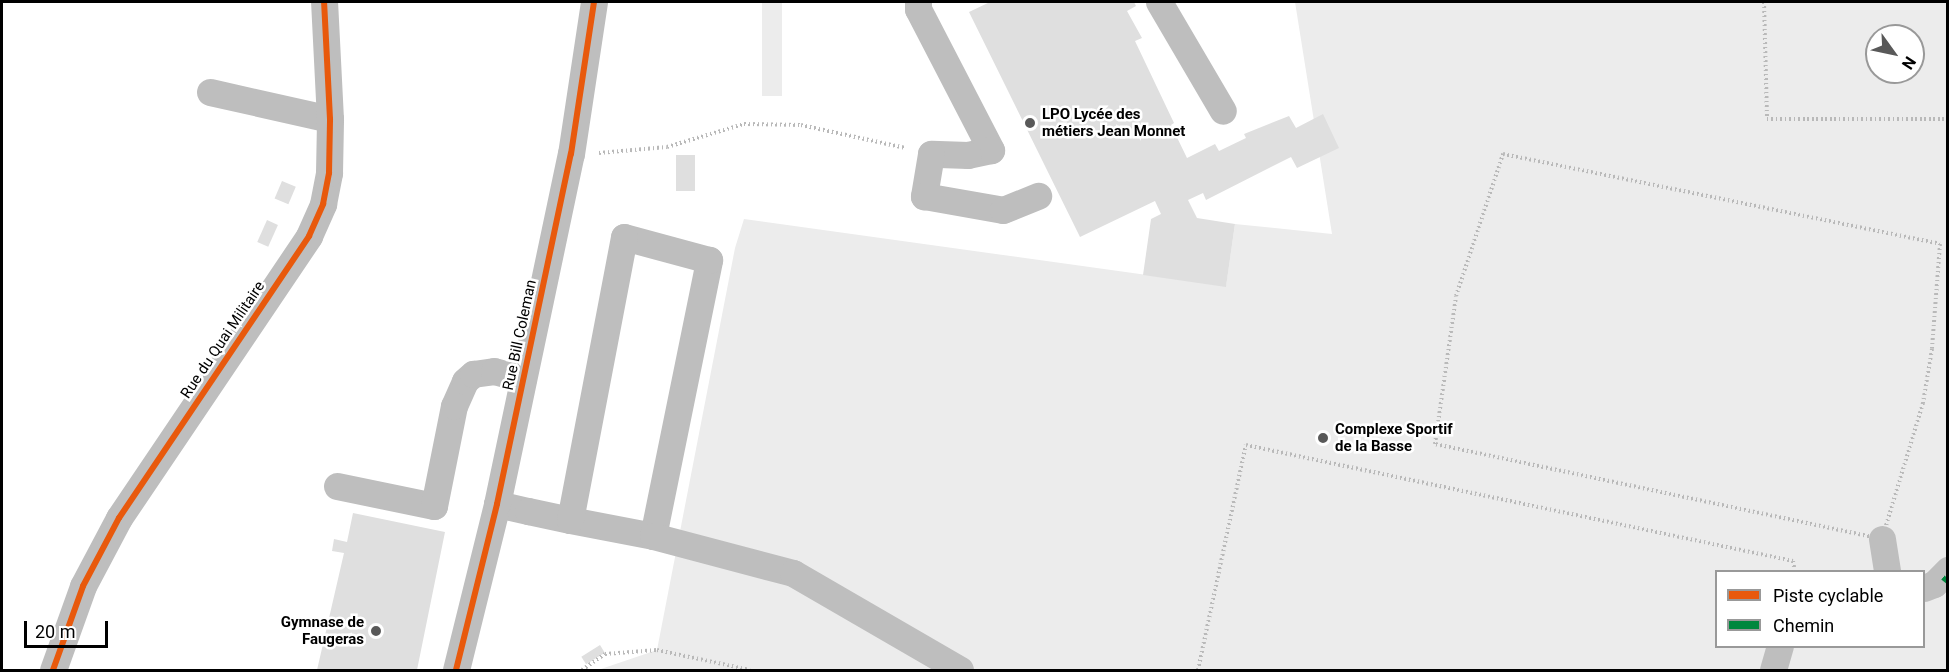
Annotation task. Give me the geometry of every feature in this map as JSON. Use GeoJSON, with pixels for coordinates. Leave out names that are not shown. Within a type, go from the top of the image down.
{"type":"FeatureCollection","features":[{"type":"Feature","properties":{"kind":"street","name":"Rue du Quai Militaire"},"geometry":{"type":"LineString","coordinates":[[53,670],[83,586],[119,518],[309,236],[323,204],[329,173],[330,119],[324,2]]}},
{"type":"Feature","properties":{"kind":"street","name":"Rue Bill Coleman"},"geometry":{"type":"LineString","coordinates":[[456,670],[497,504],[571,154],[594,2]]}},
{"type":"Feature","properties":{"kind":"street"},"geometry":{"type":"LineString","coordinates":[[918,2],[918,9],[991,150],[968,155],[930,154],[924,195],[1004,210],[1038,196]]}},
{"type":"Feature","properties":{"kind":"street"},"geometry":{"type":"LineString","coordinates":[[1159,2],[1223,111]]}},
{"type":"Feature","properties":{"kind":"street"},"geometry":{"type":"LineString","coordinates":[[210,92],[330,119]]}},
{"type":"Feature","properties":{"kind":"street"},"geometry":{"type":"LineString","coordinates":[[570,520],[624,237],[709,260],[652,536]]}},
{"type":"Feature","properties":{"kind":"street"},"geometry":{"type":"LineString","coordinates":[[337,486],[434,506],[454,406],[465,381],[473,374],[494,371],[523,379]]}},
{"type":"Feature","properties":{"kind":"street"},"geometry":{"type":"LineString","coordinates":[[497,504],[652,536],[793,573],[960,670]]}},
{"type":"Feature","properties":{"kind":"street"},"geometry":{"type":"LineString","coordinates":[[1882,539],[1887,570]]}},
{"type":"Feature","properties":{"kind":"street"},"geometry":{"type":"LineString","coordinates":[[1925,587],[1934,584],[1947,570]]}},
{"type":"Feature","properties":{"kind":"street"},"geometry":{"type":"LineString","coordinates":[[1773,670],[1779,648]]}},
{"type":"Feature","properties":{"kind":"path"},"geometry":{"type":"LineString","coordinates":[[1764,2],[1767,119],[1947,119]]}},
{"type":"Feature","properties":{"kind":"path"},"geometry":{"type":"LineString","coordinates":[[571,154],[639,152],[744,124],[801,125],[930,154]]}},
{"type":"Feature","properties":{"kind":"path"},"geometry":{"type":"LineString","coordinates":[[1503,154],[1940,244],[1932,349],[1923,403],[1882,539],[1435,444],[1456,296],[1503,154]]}},
{"type":"Feature","properties":{"kind":"path"},"geometry":{"type":"LineString","coordinates":[[1198,670],[1246,445],[1792,561],[1794,570]]}},
{"type":"Feature","properties":{"kind":"path"},"geometry":{"type":"LineString","coordinates":[[582,670],[605,654],[657,650],[750,670]]}},
{"type":"Feature","properties":{"kind":"shaded area"},"geometry":{"type":"Polygon","coordinates":[[[762,2],[782,2],[782,96],[762,96],[762,2]]]}},
{"type":"Feature","properties":{"kind":"shaded area","name":"Complexe Sportif de la Basse"},"geometry":{"type":"Polygon","coordinates":[[[1295,2],[1947,2],[1947,670],[598,670],[657,650],[735,248],[744,219],[1226,286],[1235,224],[1332,234],[1295,2]]]}},
{"type":"Feature","properties":{"kind":"building"},"geometry":{"type":"Polygon","coordinates":[[[990,2],[1134,2],[1136,6],[1127,11],[1142,38],[1135,41],[1174,123],[1171,125],[1187,158],[1215,144],[1219,151],[1246,138],[1244,134],[1289,116],[1296,128],[1323,114],[1339,148],[1297,168],[1291,157],[1206,200],[1203,193],[1188,200],[1197,218],[1235,224],[1226,287],[1143,275],[1151,219],[1161,214],[1155,201],[1080,237],[969,12],[990,2]]]}},
{"type":"Feature","properties":{"kind":"building"},"geometry":{"type":"Polygon","coordinates":[[[676,155],[695,155],[695,191],[676,191],[676,155]]]}},
{"type":"Feature","properties":{"kind":"building"},"geometry":{"type":"Polygon","coordinates":[[[282,181],[296,187],[288,204],[275,198],[282,181]]]}},
{"type":"Feature","properties":{"kind":"building"},"geometry":{"type":"Polygon","coordinates":[[[267,220],[278,225],[268,247],[257,242],[267,220]]]}},
{"type":"Feature","properties":{"kind":"building","name":"Gymnase de Faugeras"},"geometry":{"type":"Polygon","coordinates":[[[353,513],[445,532],[417,670],[317,670],[344,553],[332,551],[334,539],[347,542],[353,513]]]}},
{"type":"Feature","properties":{"kind":"building"},"geometry":{"type":"Polygon","coordinates":[[[600,645],[605,653],[586,664],[581,657],[600,645]]]}},
{"type":"Feature","properties":{"kind":"marked path"},"geometry":{"type":"LineString","coordinates":[[1943,577],[1948,581]]}},
{"type":"Feature","properties":{"kind":"cycle path"},"geometry":{"type":"LineString","coordinates":[[53,670],[83,586],[119,518],[309,236],[323,204],[329,173],[330,119],[324,2]]}},
{"type":"Feature","properties":{"kind":"cycle path"},"geometry":{"type":"LineString","coordinates":[[456,670],[497,504],[571,154],[594,2]]}},
{"type":"Feature","properties":{"kind":"place","name":"LPO Lycée des métiers Jean Monnet"},"geometry":{"type":"Point","coordinates":[1030,123]}},
{"type":"Feature","properties":{"kind":"place","name":"Complexe Sportif de la Basse"},"geometry":{"type":"Point","coordinates":[1323,438]}},
{"type":"Feature","properties":{"kind":"place","name":"Gymnase de Faugeras"},"geometry":{"type":"Point","coordinates":[376,631]}}]}
